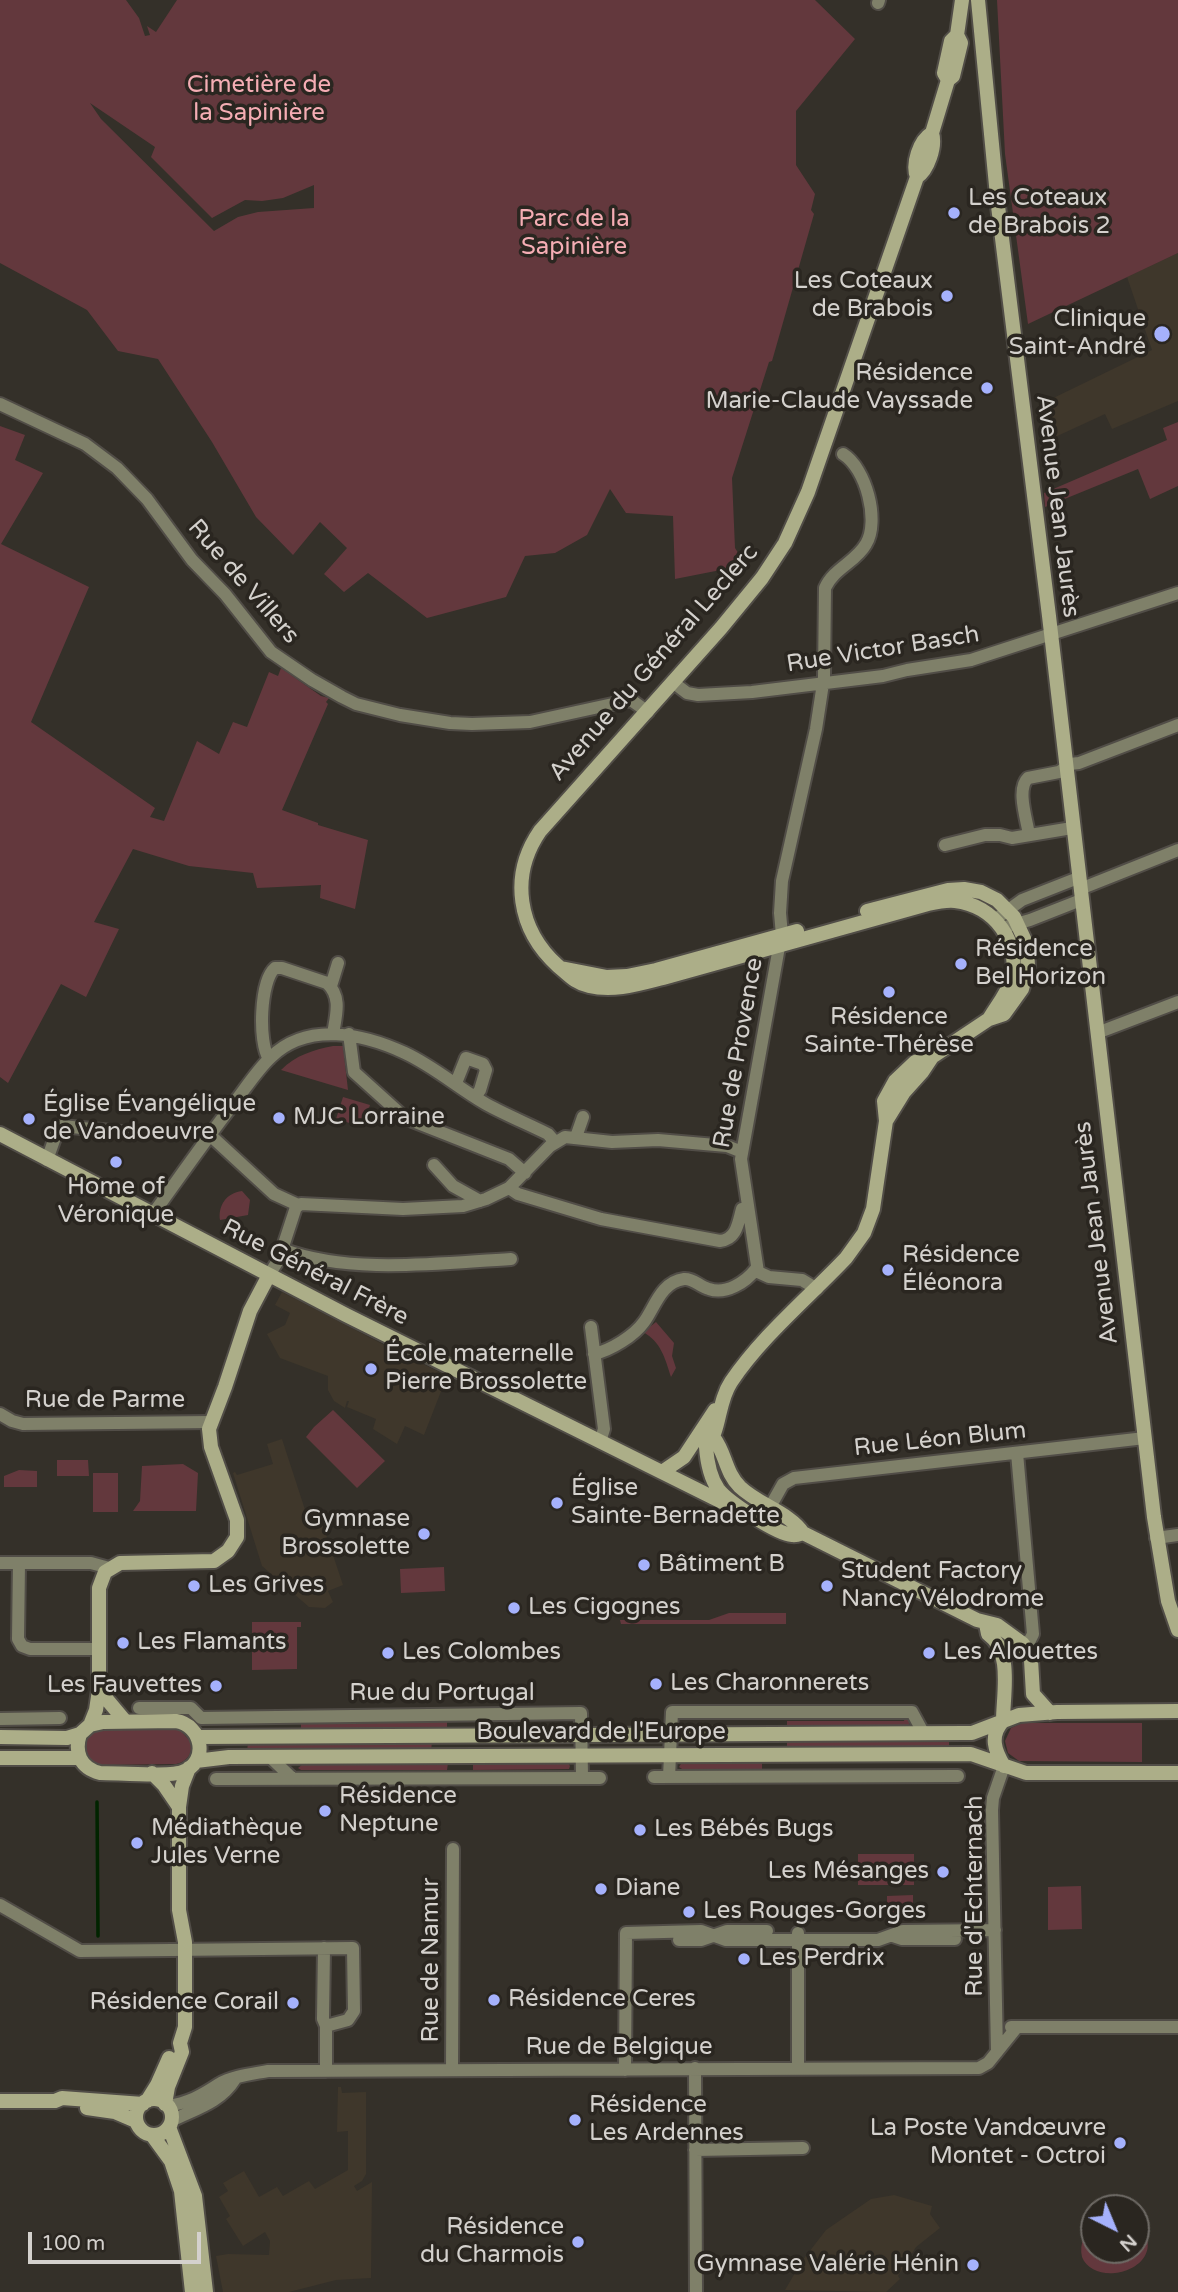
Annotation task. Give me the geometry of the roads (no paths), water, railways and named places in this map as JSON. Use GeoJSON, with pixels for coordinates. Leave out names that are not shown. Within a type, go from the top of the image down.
{"type":"FeatureCollection","features":[{"type":"Feature","properties":{"kind":"main road","name":"Avenue du Général Leclerc"},"geometry":{"type":"LineString","coordinates":[[962,0],[957,35],[951,41],[944,73],[948,80],[932,133],[925,138],[914,168],[917,177],[798,518],[762,578],[674,683],[540,831],[525,859],[521,885],[523,912],[537,943],[561,968],[607,977],[656,970],[947,900],[975,905],[999,924],[1012,948],[1013,969],[1007,990],[989,1019]]}},
{"type":"Feature","properties":{"kind":"main road","name":"Avenue Jean Jaurès"},"geometry":{"type":"LineString","coordinates":[[978,0],[998,206],[1156,1538],[1168,1601],[1178,1630]]}},
{"type":"Feature","properties":{"kind":"main road","name":"Avenue du Général Leclerc"},"geometry":{"type":"LineString","coordinates":[[712,1476],[706,1447],[714,1438],[723,1397],[729,1385],[755,1352],[853,1249],[868,1223],[877,1188],[886,1121],[884,1101],[895,1081],[915,1062],[932,1057],[989,1019],[1004,1014],[1015,1002],[1026,979],[1028,967],[1028,949],[1008,910],[990,896],[964,889],[928,894],[780,941]]}},
{"type":"Feature","properties":{"kind":"main road","name":"Rue Général Frère"},"geometry":{"type":"LineString","coordinates":[[0,1134],[269,1275],[600,1443],[706,1496],[744,1511]]}},
{"type":"Feature","properties":{"kind":"main road"},"geometry":{"type":"LineString","coordinates":[[79,1758],[77,1746],[96,1710],[99,1690],[99,1588],[103,1576],[108,1569],[120,1563],[214,1561],[231,1548],[237,1534],[238,1526],[210,1443],[209,1429],[250,1311],[269,1275]]}},
{"type":"Feature","properties":{"kind":"main road"},"geometry":{"type":"LineString","coordinates":[[662,1472],[684,1457],[723,1397]]}},
{"type":"Feature","properties":{"kind":"main road"},"geometry":{"type":"LineString","coordinates":[[714,1438],[722,1448],[727,1470],[740,1487],[766,1515],[792,1535],[803,1533],[986,1624],[997,1625],[1023,1644],[1031,1660],[1033,1694],[1050,1713]]}},
{"type":"Feature","properties":{"kind":"main road"},"geometry":{"type":"LineString","coordinates":[[680,1481],[712,1476],[727,1470]]}},
{"type":"Feature","properties":{"kind":"main road"},"geometry":{"type":"LineString","coordinates":[[712,1476],[723,1495],[744,1511],[766,1515]]}},
{"type":"Feature","properties":{"kind":"main road"},"geometry":{"type":"LineString","coordinates":[[986,1624],[988,1634],[1001,1649],[1003,1721],[997,1729],[994,1745],[1004,1766]]}},
{"type":"Feature","properties":{"kind":"main road"},"geometry":{"type":"LineString","coordinates":[[1001,1649],[1023,1644]]}},
{"type":"Feature","properties":{"kind":"main road"},"geometry":{"type":"LineString","coordinates":[[99,1690],[125,1721]]}},
{"type":"Feature","properties":{"kind":"main road","name":"Boulevard de l'Europe"},"geometry":{"type":"LineString","coordinates":[[7,1737],[68,1738],[103,1721],[183,1723],[198,1737],[972,1733],[1019,1715],[1178,1711]]}},
{"type":"Feature","properties":{"kind":"main road"},"geometry":{"type":"LineString","coordinates":[[166,2105],[168,2087],[182,2052],[180,2043],[185,2027],[185,1950],[179,1910],[179,1807],[182,1786],[200,1746],[198,1737]]}},
{"type":"Feature","properties":{"kind":"main road","name":"Boulevard de l'Europe"},"geometry":{"type":"LineString","coordinates":[[0,1758],[79,1758],[88,1769],[100,1773],[177,1773],[214,1758],[971,1754],[1026,1773],[1178,1773]]}},
{"type":"Feature","properties":{"kind":"main road"},"geometry":{"type":"LineString","coordinates":[[152,1773],[179,1807]]}},
{"type":"Feature","properties":{"kind":"main road"},"geometry":{"type":"LineString","coordinates":[[136,2121],[137,2112],[157,2085],[174,2048],[180,2043]]}},
{"type":"Feature","properties":{"kind":"main road"},"geometry":{"type":"LineString","coordinates":[[0,2101],[55,2101],[62,2098],[145,2102],[156,2100],[166,2105],[172,2116],[170,2124],[162,2133],[152,2135],[144,2132],[136,2121],[115,2112],[62,2105],[55,2101]]}},
{"type":"Feature","properties":{"kind":"main road"},"geometry":{"type":"LineString","coordinates":[[170,2124],[195,2196],[206,2292]]}},
{"type":"Feature","properties":{"kind":"main road"},"geometry":{"type":"LineString","coordinates":[[152,2135],[171,2161],[181,2191],[192,2292]]}},
{"type":"Feature","properties":{"kind":"street","name":"Rue de Villers"},"geometry":{"type":"LineString","coordinates":[[0,404],[85,444],[117,468],[147,499],[192,560],[225,594],[271,652],[312,680],[356,704],[450,723],[530,722],[631,700],[648,712]]}},
{"type":"Feature","properties":{"kind":"street","name":"Rue de Provence"},"geometry":{"type":"LineString","coordinates":[[756,1269],[742,1152],[780,941],[782,881],[816,729],[822,684],[825,588],[832,575],[863,549],[871,534],[872,525],[870,498],[852,461],[844,454]]}},
{"type":"Feature","properties":{"kind":"street","name":"Rue Victor Basch"},"geometry":{"type":"LineString","coordinates":[[674,683],[687,693],[698,695],[752,692],[883,676],[971,660],[1178,593]]}},
{"type":"Feature","properties":{"kind":"street"},"geometry":{"type":"LineString","coordinates":[[1029,835],[1022,789],[1028,778],[1059,772],[1178,724]]}},
{"type":"Feature","properties":{"kind":"street"},"geometry":{"type":"LineString","coordinates":[[946,845],[993,834],[1012,838],[1072,828]]}},
{"type":"Feature","properties":{"kind":"street"},"geometry":{"type":"LineString","coordinates":[[999,924],[1017,923],[1080,889],[1178,850]]}},
{"type":"Feature","properties":{"kind":"street"},"geometry":{"type":"LineString","coordinates":[[999,924],[1008,910],[1022,900],[1080,889]]}},
{"type":"Feature","properties":{"kind":"street"},"geometry":{"type":"LineString","coordinates":[[331,986],[338,963]]}},
{"type":"Feature","properties":{"kind":"street"},"geometry":{"type":"LineString","coordinates":[[269,1059],[264,1049],[264,998],[265,983],[272,970],[282,968],[331,986],[337,1007],[333,1034]]}},
{"type":"Feature","properties":{"kind":"street"},"geometry":{"type":"LineString","coordinates":[[1097,1033],[1178,1002]]}},
{"type":"Feature","properties":{"kind":"street"},"geometry":{"type":"LineString","coordinates":[[349,1034],[354,1072],[410,1121],[445,1132],[509,1159],[525,1173]]}},
{"type":"Feature","properties":{"kind":"street"},"geometry":{"type":"LineString","coordinates":[[153,1214],[269,1059],[302,1039],[349,1034],[403,1052],[456,1083],[485,1104],[548,1134],[555,1142]]}},
{"type":"Feature","properties":{"kind":"street"},"geometry":{"type":"LineString","coordinates":[[456,1083],[466,1058],[483,1064],[486,1070],[475,1097]]}},
{"type":"Feature","properties":{"kind":"street"},"geometry":{"type":"LineString","coordinates":[[576,1137],[583,1117]]}},
{"type":"Feature","properties":{"kind":"street"},"geometry":{"type":"LineString","coordinates":[[47,1160],[58,1129],[62,1126],[121,1132]]}},
{"type":"Feature","properties":{"kind":"street"},"geometry":{"type":"LineString","coordinates":[[210,1135],[274,1194],[298,1205],[305,1203],[413,1209],[463,1206],[509,1188],[555,1142],[565,1137],[606,1142],[649,1139],[727,1146],[742,1152]]}},
{"type":"Feature","properties":{"kind":"street"},"geometry":{"type":"LineString","coordinates":[[434,1166],[453,1186],[480,1201]]}},
{"type":"Feature","properties":{"kind":"street"},"geometry":{"type":"LineString","coordinates":[[509,1188],[518,1194],[601,1219],[720,1241],[730,1238],[735,1232],[742,1209],[748,1208]]}},
{"type":"Feature","properties":{"kind":"street"},"geometry":{"type":"LineString","coordinates":[[269,1275],[298,1205]]}},
{"type":"Feature","properties":{"kind":"street"},"geometry":{"type":"LineString","coordinates":[[282,1249],[318,1259],[367,1264],[511,1259]]}},
{"type":"Feature","properties":{"kind":"street"},"geometry":{"type":"LineString","coordinates":[[594,1353],[606,1351],[642,1325],[657,1299],[676,1282],[689,1280],[707,1289],[717,1290],[744,1283],[756,1269],[762,1276],[802,1279],[817,1289]]}},
{"type":"Feature","properties":{"kind":"street"},"geometry":{"type":"LineString","coordinates":[[591,1328],[604,1429],[600,1443]]}},
{"type":"Feature","properties":{"kind":"street","name":"Rue de Parme"},"geometry":{"type":"LineString","coordinates":[[0,1414],[23,1424],[211,1422]]}},
{"type":"Feature","properties":{"kind":"street","name":"Rue Léon Blum"},"geometry":{"type":"LineString","coordinates":[[766,1515],[783,1483],[794,1478],[1145,1438]]}},
{"type":"Feature","properties":{"kind":"street"},"geometry":{"type":"LineString","coordinates":[[1017,1453],[1033,1634],[1030,1640],[1023,1644]]}},
{"type":"Feature","properties":{"kind":"street"},"geometry":{"type":"LineString","coordinates":[[1156,1538],[1178,1535]]}},
{"type":"Feature","properties":{"kind":"street"},"geometry":{"type":"LineString","coordinates":[[0,1563],[91,1563],[108,1569]]}},
{"type":"Feature","properties":{"kind":"street"},"geometry":{"type":"LineString","coordinates":[[19,1563],[19,1643],[30,1649],[99,1648]]}},
{"type":"Feature","properties":{"kind":"street","name":"Rue du Portugal"},"geometry":{"type":"LineString","coordinates":[[139,1708],[191,1708],[201,1718],[580,1713],[582,1735]]}},
{"type":"Feature","properties":{"kind":"street"},"geometry":{"type":"LineString","coordinates":[[669,1777],[672,1712],[912,1712],[924,1734]]}},
{"type":"Feature","properties":{"kind":"street"},"geometry":{"type":"LineString","coordinates":[[267,1737],[280,1726],[282,1716]]}},
{"type":"Feature","properties":{"kind":"street"},"geometry":{"type":"LineString","coordinates":[[0,1719],[60,1718]]}},
{"type":"Feature","properties":{"kind":"street"},"geometry":{"type":"LineString","coordinates":[[0,1730],[7,1737]]}},
{"type":"Feature","properties":{"kind":"street"},"geometry":{"type":"LineString","coordinates":[[582,1735],[582,1777]]}},
{"type":"Feature","properties":{"kind":"street"},"geometry":{"type":"LineString","coordinates":[[929,1776],[940,1755]]}},
{"type":"Feature","properties":{"kind":"street"},"geometry":{"type":"LineString","coordinates":[[270,1757],[292,1778]]}},
{"type":"Feature","properties":{"kind":"street","name":"Rue d'Echternach"},"geometry":{"type":"LineString","coordinates":[[997,2028],[993,1798],[1004,1766]]}},
{"type":"Feature","properties":{"kind":"street"},"geometry":{"type":"LineString","coordinates":[[654,1777],[958,1776]]}},
{"type":"Feature","properties":{"kind":"street"},"geometry":{"type":"LineString","coordinates":[[216,1779],[600,1778]]}},
{"type":"Feature","properties":{"kind":"street","name":"Rue de Namur"},"geometry":{"type":"LineString","coordinates":[[452,2070],[453,1849]]}},
{"type":"Feature","properties":{"kind":"street"},"geometry":{"type":"LineString","coordinates":[[0,1905],[80,1951],[353,1948],[354,2011],[352,2016],[326,2026]]}},
{"type":"Feature","properties":{"kind":"street"},"geometry":{"type":"LineString","coordinates":[[625,2070],[626,1936],[702,1940],[727,1931],[798,1935],[877,1931],[889,1935],[903,1931],[995,1934]]}},
{"type":"Feature","properties":{"kind":"street"},"geometry":{"type":"LineString","coordinates":[[798,1935],[798,2070]]}},
{"type":"Feature","properties":{"kind":"street"},"geometry":{"type":"LineString","coordinates":[[324,1948],[323,2019],[326,2026],[326,2071]]}},
{"type":"Feature","properties":{"kind":"street","name":"Rue de Belgique"},"geometry":{"type":"LineString","coordinates":[[166,2105],[200,2098],[220,2083],[246,2074],[268,2071],[979,2068],[988,2063],[1017,2027]]}},
{"type":"Feature","properties":{"kind":"street"},"geometry":{"type":"LineString","coordinates":[[997,2052],[997,2028],[1178,2028]]}},
{"type":"Feature","properties":{"kind":"street"},"geometry":{"type":"LineString","coordinates":[[695,2068],[695,2292]]}},
{"type":"Feature","properties":{"kind":"street"},"geometry":{"type":"LineString","coordinates":[[170,2124],[222,2095],[235,2079]]}},
{"type":"Feature","properties":{"kind":"street"},"geometry":{"type":"LineString","coordinates":[[695,2150],[803,2148]]}},
{"type":"Feature","properties":{"kind":"waterway"},"geometry":{"type":"LineString","coordinates":[[97,1802],[98,1936]]}},
{"type":"Feature","properties":{"kind":"place","name":"Les Coteaux de Brabois 2"},"geometry":{"type":"Point","coordinates":[954,213]}},
{"type":"Feature","properties":{"kind":"place","name":"Les Coteaux de Brabois"},"geometry":{"type":"Point","coordinates":[947,296]}},
{"type":"Feature","properties":{"kind":"place","name":"Clinique Saint-André"},"geometry":{"type":"Point","coordinates":[1162,334]}},
{"type":"Feature","properties":{"kind":"place","name":"Résidence Marie-Claude Vayssade"},"geometry":{"type":"Point","coordinates":[987,388]}},
{"type":"Feature","properties":{"kind":"place","name":"Résidence Bel Horizon"},"geometry":{"type":"Point","coordinates":[961,964]}},
{"type":"Feature","properties":{"kind":"place","name":"Résidence Sainte-Thérèse"},"geometry":{"type":"Point","coordinates":[889,992]}},
{"type":"Feature","properties":{"kind":"place","name":"MJC Lorraine"},"geometry":{"type":"Point","coordinates":[279,1118]}},
{"type":"Feature","properties":{"kind":"place","name":"Église Évangélique de Vandoeuvre"},"geometry":{"type":"Point","coordinates":[29,1119]}},
{"type":"Feature","properties":{"kind":"place","name":"Home of Véronique"},"geometry":{"type":"Point","coordinates":[116,1162]}},
{"type":"Feature","properties":{"kind":"place","name":"Résidence Éléonora"},"geometry":{"type":"Point","coordinates":[888,1270]}},
{"type":"Feature","properties":{"kind":"place","name":"École maternelle Pierre Brossolette"},"geometry":{"type":"Point","coordinates":[371,1369]}},
{"type":"Feature","properties":{"kind":"place","name":"Église Sainte-Bernadette"},"geometry":{"type":"Point","coordinates":[557,1503]}},
{"type":"Feature","properties":{"kind":"place","name":"Gymnase Brossolette"},"geometry":{"type":"Point","coordinates":[424,1534]}},
{"type":"Feature","properties":{"kind":"place","name":"Bâtiment B"},"geometry":{"type":"Point","coordinates":[644,1565]}},
{"type":"Feature","properties":{"kind":"place","name":"Les Grives"},"geometry":{"type":"Point","coordinates":[194,1586]}},
{"type":"Feature","properties":{"kind":"place","name":"Student Factory Nancy Vélodrome"},"geometry":{"type":"Point","coordinates":[827,1586]}},
{"type":"Feature","properties":{"kind":"place","name":"Les Cigognes"},"geometry":{"type":"Point","coordinates":[514,1608]}},
{"type":"Feature","properties":{"kind":"place","name":"Les Flamants"},"geometry":{"type":"Point","coordinates":[123,1643]}},
{"type":"Feature","properties":{"kind":"place","name":"Les Colombes"},"geometry":{"type":"Point","coordinates":[388,1653]}},
{"type":"Feature","properties":{"kind":"place","name":"Les Alouettes"},"geometry":{"type":"Point","coordinates":[929,1653]}},
{"type":"Feature","properties":{"kind":"place","name":"Les Charonnerets"},"geometry":{"type":"Point","coordinates":[656,1684]}},
{"type":"Feature","properties":{"kind":"place","name":"Les Fauvettes"},"geometry":{"type":"Point","coordinates":[216,1686]}},
{"type":"Feature","properties":{"kind":"place","name":"Résidence Neptune"},"geometry":{"type":"Point","coordinates":[325,1811]}},
{"type":"Feature","properties":{"kind":"place","name":"Les Bébés Bugs"},"geometry":{"type":"Point","coordinates":[640,1830]}},
{"type":"Feature","properties":{"kind":"place","name":"Médiathèque Jules Verne"},"geometry":{"type":"Point","coordinates":[137,1843]}},
{"type":"Feature","properties":{"kind":"place","name":"Les Mésanges"},"geometry":{"type":"Point","coordinates":[943,1872]}},
{"type":"Feature","properties":{"kind":"place","name":"Diane"},"geometry":{"type":"Point","coordinates":[601,1889]}},
{"type":"Feature","properties":{"kind":"place","name":"Les Rouges-Gorges"},"geometry":{"type":"Point","coordinates":[689,1912]}},
{"type":"Feature","properties":{"kind":"place","name":"Les Perdrix"},"geometry":{"type":"Point","coordinates":[744,1959]}},
{"type":"Feature","properties":{"kind":"place","name":"Résidence Ceres"},"geometry":{"type":"Point","coordinates":[494,2000]}},
{"type":"Feature","properties":{"kind":"place","name":"Résidence Corail"},"geometry":{"type":"Point","coordinates":[293,2003]}},
{"type":"Feature","properties":{"kind":"place","name":"Résidence Les Ardennes"},"geometry":{"type":"Point","coordinates":[575,2120]}},
{"type":"Feature","properties":{"kind":"place","name":"La Poste Vandœuvre Montet - Octroi"},"geometry":{"type":"Point","coordinates":[1120,2143]}},
{"type":"Feature","properties":{"kind":"place","name":"Résidence du Charmois"},"geometry":{"type":"Point","coordinates":[578,2242]}},
{"type":"Feature","properties":{"kind":"place","name":"Gymnase Valérie Hénin"},"geometry":{"type":"Point","coordinates":[973,2265]}},
{"type":"Feature","properties":{"kind":"park label","name":"Cimetière de la Sapinière"},"geometry":{"type":"Point","coordinates":[259,100]}},
{"type":"Feature","properties":{"kind":"park label","name":"Parc de la Sapinière"},"geometry":{"type":"Point","coordinates":[574,234]}}]}
